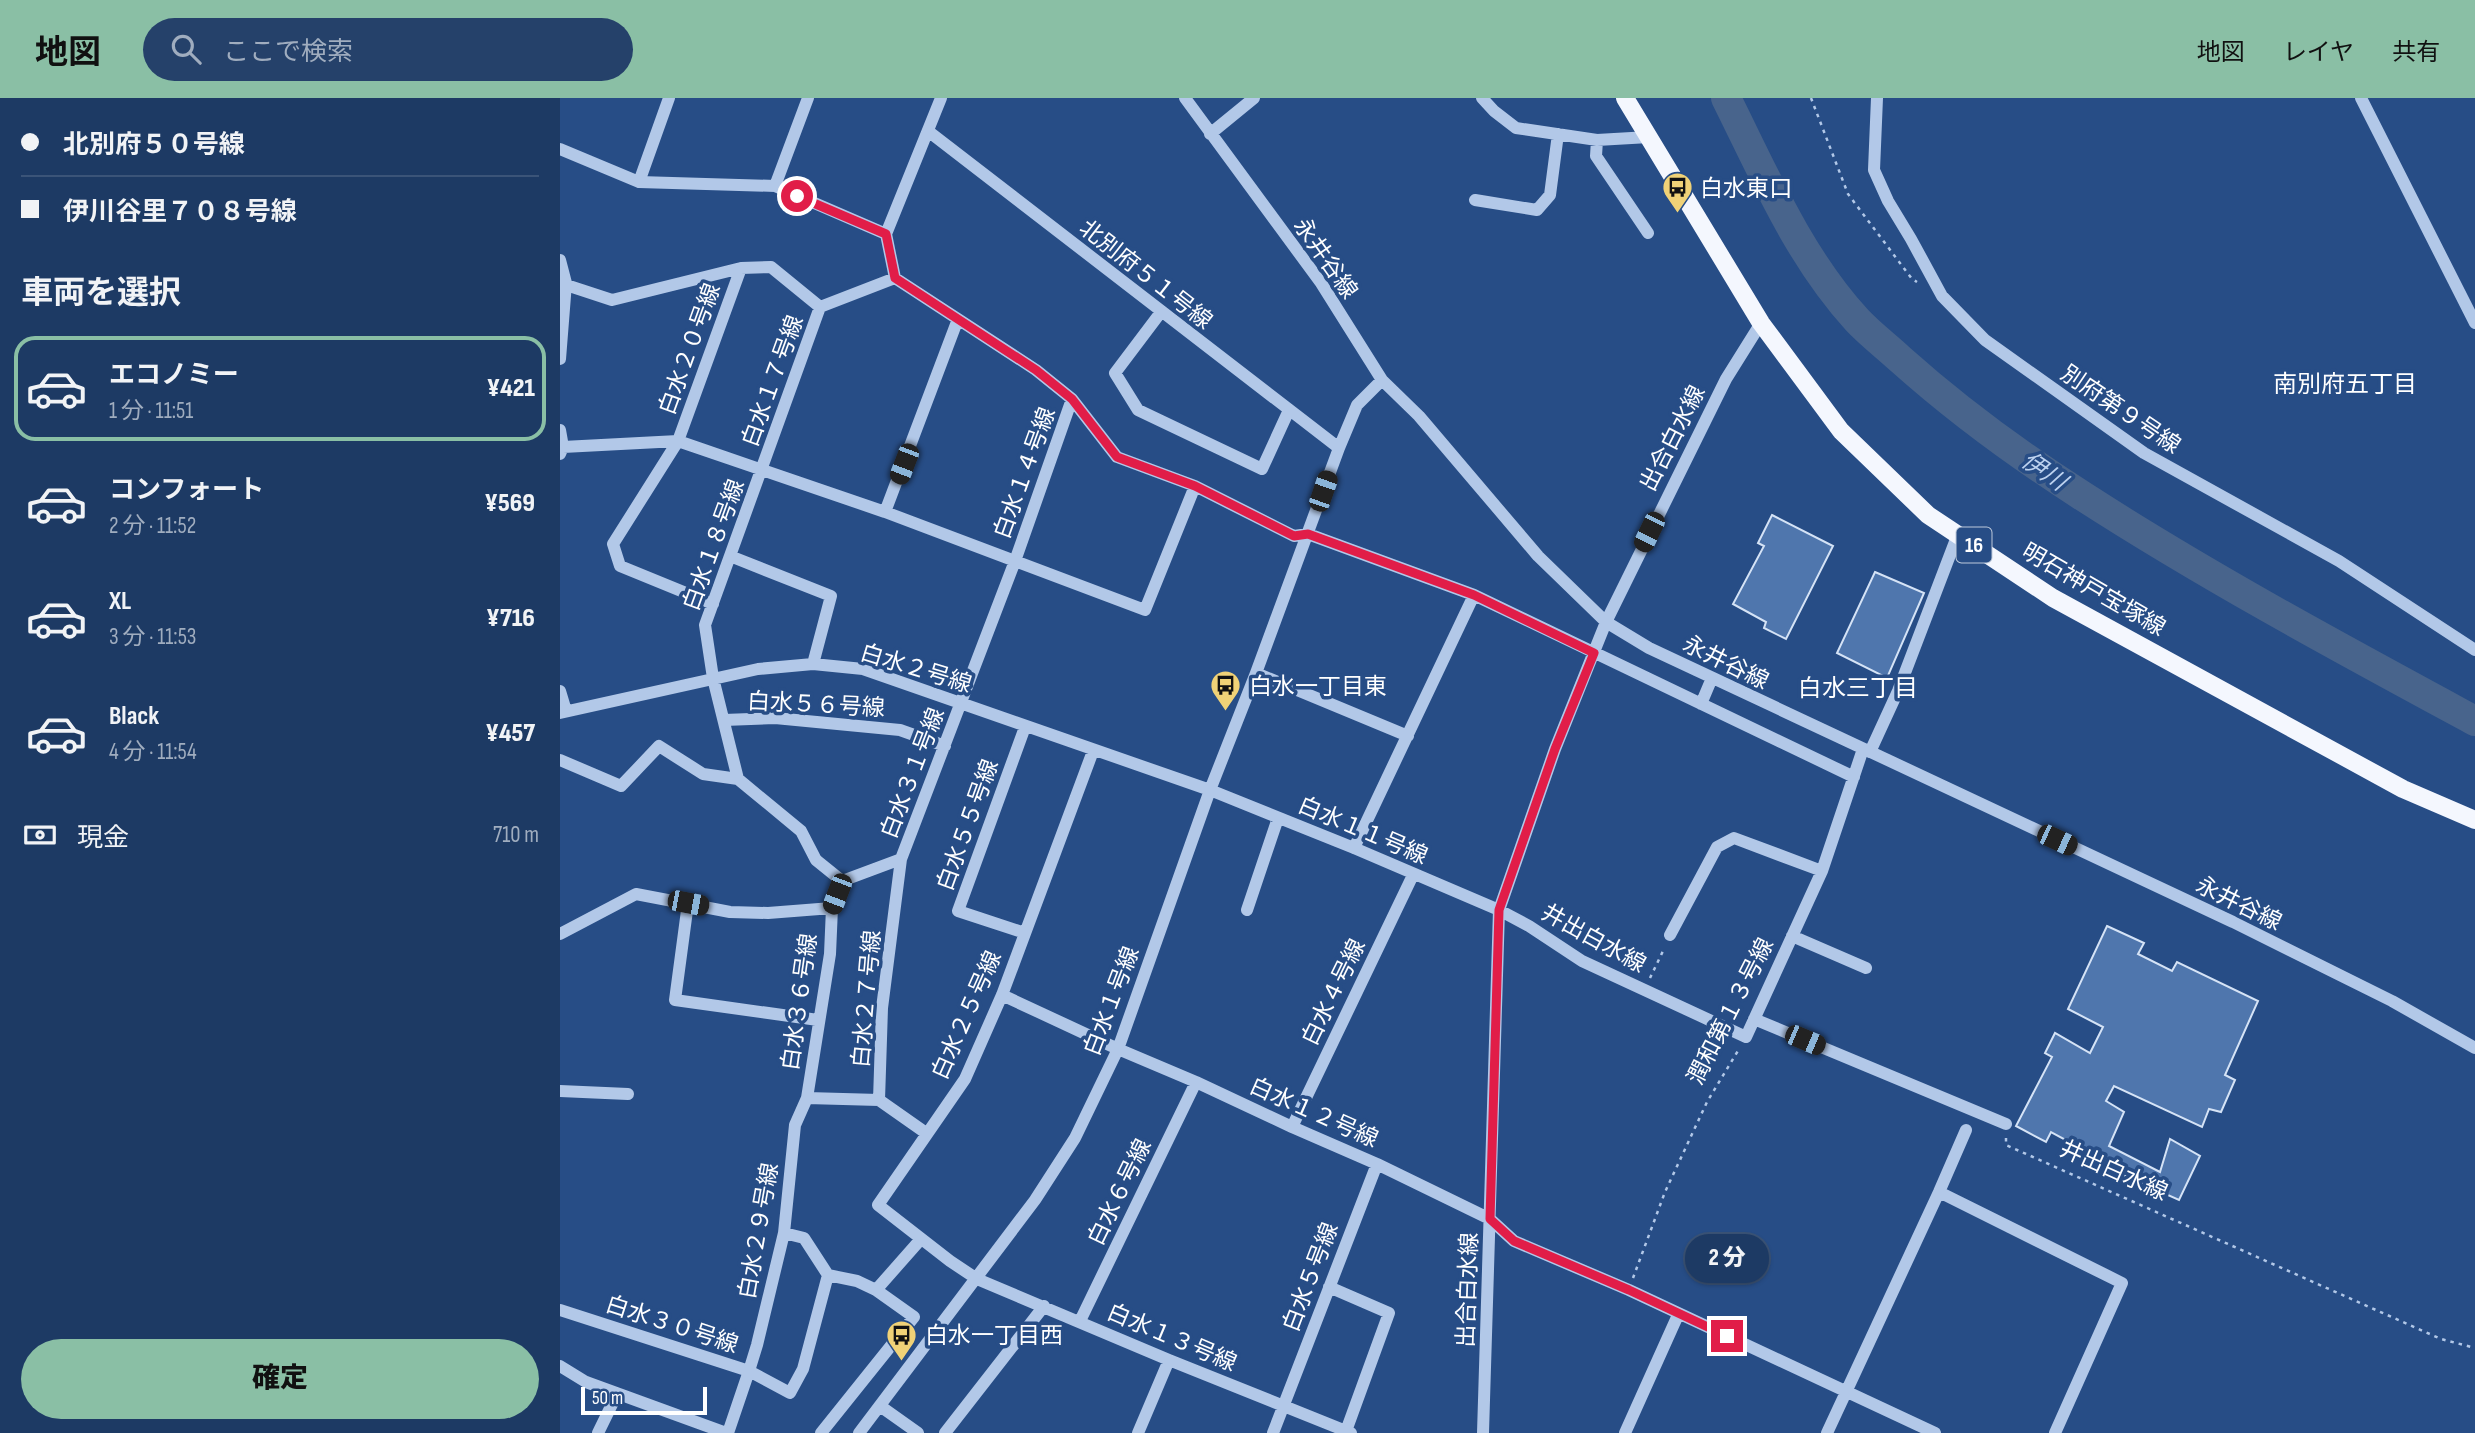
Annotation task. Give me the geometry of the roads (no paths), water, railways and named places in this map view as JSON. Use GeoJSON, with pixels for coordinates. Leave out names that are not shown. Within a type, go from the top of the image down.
{"type":"FeatureCollection","features":[{"type":"Feature","properties":{"kind":"main road","name":"明石神戸宝塚線"},"geometry":{"type":"LineString","coordinates":[[1625,98],[1761,323],[1840,431],[1928,515],[2053,598],[2403,789],[2475,820]]}},
{"type":"Feature","properties":{"kind":"street"},"geometry":{"type":"LineString","coordinates":[[639,183],[670,98]]}},
{"type":"Feature","properties":{"kind":"street"},"geometry":{"type":"LineString","coordinates":[[775,186],[808,98]]}},
{"type":"Feature","properties":{"kind":"street"},"geometry":{"type":"LineString","coordinates":[[941,98],[886,234],[895,278],[1036,370],[1072,399],[1117,457],[1195,486],[1294,536],[1308,534],[1474,595],[1854,777]]}},
{"type":"Feature","properties":{"kind":"street","name":"永井谷線"},"geometry":{"type":"LineString","coordinates":[[1185,98],[1321,284],[1382,380],[1419,416],[1538,556],[1606,622],[1649,648],[2232,922],[2392,1001],[2475,1048]]}},
{"type":"Feature","properties":{"kind":"street"},"geometry":{"type":"LineString","coordinates":[[1210,134],[1254,98]]}},
{"type":"Feature","properties":{"kind":"street"},"geometry":{"type":"LineString","coordinates":[[1482,98],[1516,128],[1597,140],[1649,137]]}},
{"type":"Feature","properties":{"kind":"street","name":"別府第９号線"},"geometry":{"type":"LineString","coordinates":[[1877,98],[1874,170],[1888,201],[1942,296],[1985,340],[2144,453],[2339,561],[2475,650]]}},
{"type":"Feature","properties":{"kind":"street"},"geometry":{"type":"LineString","coordinates":[[2361,98],[2475,323]]}},
{"type":"Feature","properties":{"kind":"street","name":"北別府５１号線"},"geometry":{"type":"LineString","coordinates":[[928,131],[1339,448]]}},
{"type":"Feature","properties":{"kind":"street"},"geometry":{"type":"LineString","coordinates":[[1475,200],[1537,210],[1550,195],[1558,134]]}},
{"type":"Feature","properties":{"kind":"street"},"geometry":{"type":"LineString","coordinates":[[1597,140],[1596,156],[1648,233]]}},
{"type":"Feature","properties":{"kind":"street"},"geometry":{"type":"LineString","coordinates":[[560,149],[639,183],[775,186],[886,234]]}},
{"type":"Feature","properties":{"kind":"street"},"geometry":{"type":"LineString","coordinates":[[560,260],[563,283],[560,359]]}},
{"type":"Feature","properties":{"kind":"street","name":"白水２０号線"},"geometry":{"type":"LineString","coordinates":[[820,307],[771,267],[741,268],[678,441],[885,512],[1145,610],[1195,486]]}},
{"type":"Feature","properties":{"kind":"street"},"geometry":{"type":"LineString","coordinates":[[563,283],[612,300],[741,268]]}},
{"type":"Feature","properties":{"kind":"street"},"geometry":{"type":"LineString","coordinates":[[820,307],[895,278]]}},
{"type":"Feature","properties":{"kind":"street","name":"白水１７号線"},"geometry":{"type":"LineString","coordinates":[[763,468],[820,307]]}},
{"type":"Feature","properties":{"kind":"street"},"geometry":{"type":"LineString","coordinates":[[1161,312],[1115,373],[1138,410],[1262,469],[1289,410]]}},
{"type":"Feature","properties":{"kind":"street"},"geometry":{"type":"LineString","coordinates":[[885,512],[958,319]]}},
{"type":"Feature","properties":{"kind":"street","name":"出合白水線"},"geometry":{"type":"LineString","coordinates":[[1483,1433],[1499,910],[1555,749],[1606,622],[1726,379],[1761,323]]}},
{"type":"Feature","properties":{"kind":"street","name":"白水１号線"},"geometry":{"type":"LineString","coordinates":[[859,1433],[1035,1200],[1075,1138],[1118,1049],[1210,790],[1339,448],[1357,405],[1382,380]]}},
{"type":"Feature","properties":{"kind":"street","name":"白水１４号線"},"geometry":{"type":"LineString","coordinates":[[961,704],[1072,399]]}},
{"type":"Feature","properties":{"kind":"street"},"geometry":{"type":"LineString","coordinates":[[560,430],[562,451],[678,441]]}},
{"type":"Feature","properties":{"kind":"street"},"geometry":{"type":"LineString","coordinates":[[678,441],[613,544],[620,566],[713,604]]}},
{"type":"Feature","properties":{"kind":"street","name":"白水１８号線"},"geometry":{"type":"LineString","coordinates":[[738,779],[713,678],[705,625],[763,468]]}},
{"type":"Feature","properties":{"kind":"street","name":"潤和第１３号線"},"geometry":{"type":"LineString","coordinates":[[1746,1037],[1822,871],[1854,777],[1898,691],[1958,534]]}},
{"type":"Feature","properties":{"kind":"street"},"geometry":{"type":"LineString","coordinates":[[730,556],[831,596],[813,664]]}},
{"type":"Feature","properties":{"kind":"street"},"geometry":{"type":"LineString","coordinates":[[1354,848],[1474,595]]}},
{"type":"Feature","properties":{"kind":"street","name":"白水２号線"},"geometry":{"type":"LineString","coordinates":[[563,712],[758,669],[813,664],[863,669],[1210,790]]}},
{"type":"Feature","properties":{"kind":"street"},"geometry":{"type":"LineString","coordinates":[[1256,673],[1408,736]]}},
{"type":"Feature","properties":{"kind":"street"},"geometry":{"type":"LineString","coordinates":[[1701,704],[1712,678]]}},
{"type":"Feature","properties":{"kind":"street"},"geometry":{"type":"LineString","coordinates":[[560,691],[563,712]]}},
{"type":"Feature","properties":{"kind":"street","name":"白水３１号線"},"geometry":{"type":"LineString","coordinates":[[842,881],[901,859],[961,704]]}},
{"type":"Feature","properties":{"kind":"street","name":"白水５６号線"},"geometry":{"type":"LineString","coordinates":[[724,720],[775,718],[900,730],[945,746]]}},
{"type":"Feature","properties":{"kind":"street","name":"白水５５号線"},"geometry":{"type":"LineString","coordinates":[[1025,727],[958,911],[1025,933]]}},
{"type":"Feature","properties":{"kind":"street"},"geometry":{"type":"LineString","coordinates":[[560,760],[621,786],[659,746],[703,774],[738,779],[801,831],[816,860],[842,881],[832,908],[768,913],[730,912],[636,894],[560,933]]}},
{"type":"Feature","properties":{"kind":"street","name":"白水２５号線"},"geometry":{"type":"LineString","coordinates":[[977,1279],[878,1205],[965,1079],[1002,995],[1093,751]]}},
{"type":"Feature","properties":{"kind":"street","name":"白水１１号線"},"geometry":{"type":"LineString","coordinates":[[1210,790],[1499,910]]}},
{"type":"Feature","properties":{"kind":"street"},"geometry":{"type":"LineString","coordinates":[[1247,910],[1278,818]]}},
{"type":"Feature","properties":{"kind":"street"},"geometry":{"type":"LineString","coordinates":[[1670,935],[1717,847],[1734,838],[1822,871]]}},
{"type":"Feature","properties":{"kind":"street","name":"白水２７号線"},"geometry":{"type":"LineString","coordinates":[[879,1100],[882,1008],[901,859]]}},
{"type":"Feature","properties":{"kind":"street","name":"白水４号線"},"geometry":{"type":"LineString","coordinates":[[1292,1127],[1413,875]]}},
{"type":"Feature","properties":{"kind":"street"},"geometry":{"type":"LineString","coordinates":[[688,903],[675,1000],[818,1020]]}},
{"type":"Feature","properties":{"kind":"street","name":"白水３６号線"},"geometry":{"type":"LineString","coordinates":[[832,908],[830,954],[807,1098],[879,1100]]}},
{"type":"Feature","properties":{"kind":"street","name":"井出白水線"},"geometry":{"type":"LineString","coordinates":[[1499,910],[1582,961],[1746,1037]]}},
{"type":"Feature","properties":{"kind":"street"},"geometry":{"type":"LineString","coordinates":[[1792,936],[1866,968]]}},
{"type":"Feature","properties":{"kind":"street","name":"白水１２号線"},"geometry":{"type":"LineString","coordinates":[[1002,995],[1377,1164],[1490,1219],[1514,1241],[1629,1290],[1935,1433]]}},
{"type":"Feature","properties":{"kind":"street"},"geometry":{"type":"LineString","coordinates":[[1754,1019],[2006,1124]]}},
{"type":"Feature","properties":{"kind":"street","name":"白水６号線"},"geometry":{"type":"LineString","coordinates":[[1080,1321],[1196,1082]]}},
{"type":"Feature","properties":{"kind":"street"},"geometry":{"type":"LineString","coordinates":[[560,1091],[628,1094]]}},
{"type":"Feature","properties":{"kind":"street","name":"白水２９号線"},"geometry":{"type":"LineString","coordinates":[[749,1371],[783,1233],[795,1125],[807,1098]]}},
{"type":"Feature","properties":{"kind":"street"},"geometry":{"type":"LineString","coordinates":[[879,1100],[926,1133]]}},
{"type":"Feature","properties":{"kind":"street"},"geometry":{"type":"LineString","coordinates":[[1827,1433],[1966,1130]]}},
{"type":"Feature","properties":{"kind":"street","name":"白水５号線"},"geometry":{"type":"LineString","coordinates":[[1273,1433],[1377,1164]]}},
{"type":"Feature","properties":{"kind":"street"},"geometry":{"type":"LineString","coordinates":[[1939,1192],[2122,1283],[2055,1433]]}},
{"type":"Feature","properties":{"kind":"street"},"geometry":{"type":"LineString","coordinates":[[783,1233],[804,1238],[828,1275],[857,1280],[914,1317],[821,1433]]}},
{"type":"Feature","properties":{"kind":"street"},"geometry":{"type":"LineString","coordinates":[[876,1290],[921,1239]]}},
{"type":"Feature","properties":{"kind":"street"},"geometry":{"type":"LineString","coordinates":[[749,1371],[790,1393],[803,1369],[828,1275]]}},
{"type":"Feature","properties":{"kind":"street","name":"白水１３号線"},"geometry":{"type":"LineString","coordinates":[[977,1279],[1349,1432]]}},
{"type":"Feature","properties":{"kind":"street"},"geometry":{"type":"LineString","coordinates":[[1329,1287],[1390,1313],[1349,1432]]}},
{"type":"Feature","properties":{"kind":"street"},"geometry":{"type":"LineString","coordinates":[[945,1433],[1044,1306]]}},
{"type":"Feature","properties":{"kind":"street","name":"白水３０号線"},"geometry":{"type":"LineString","coordinates":[[560,1310],[749,1371],[727,1433]]}},
{"type":"Feature","properties":{"kind":"street"},"geometry":{"type":"LineString","coordinates":[[1625,1433],[1678,1314]]}},
{"type":"Feature","properties":{"kind":"street"},"geometry":{"type":"LineString","coordinates":[[1138,1433],[1169,1360]]}},
{"type":"Feature","properties":{"kind":"street"},"geometry":{"type":"LineString","coordinates":[[560,1366],[586,1382],[727,1433]]}},
{"type":"Feature","properties":{"kind":"street"},"geometry":{"type":"LineString","coordinates":[[598,1433],[617,1394]]}},
{"type":"Feature","properties":{"kind":"street"},"geometry":{"type":"LineString","coordinates":[[880,1406],[918,1433]]}},
{"type":"Feature","properties":{"kind":"waterway","name":"伊川"},"geometry":{"type":"LineString","coordinates":[[1726,98],[1784,214],[1817,269],[1857,320],[1943,396],[2034,464],[2177,555],[2475,721]]}},
{"type":"Feature","properties":{"kind":"place","name":"白水東口"},"geometry":{"type":"Point","coordinates":[1677,215]}},
{"type":"Feature","properties":{"kind":"place","name":"白水一丁目東"},"geometry":{"type":"Point","coordinates":[1226,713]}},
{"type":"Feature","properties":{"kind":"place","name":"白水一丁目西"},"geometry":{"type":"Point","coordinates":[902,1362]}},
{"type":"Feature","properties":{"kind":"district","name":"南別府五丁目"},"geometry":{"type":"Point","coordinates":[2345,384]}},
{"type":"Feature","properties":{"kind":"district","name":"白水三丁目"},"geometry":{"type":"Point","coordinates":[1858,688]}}]}
